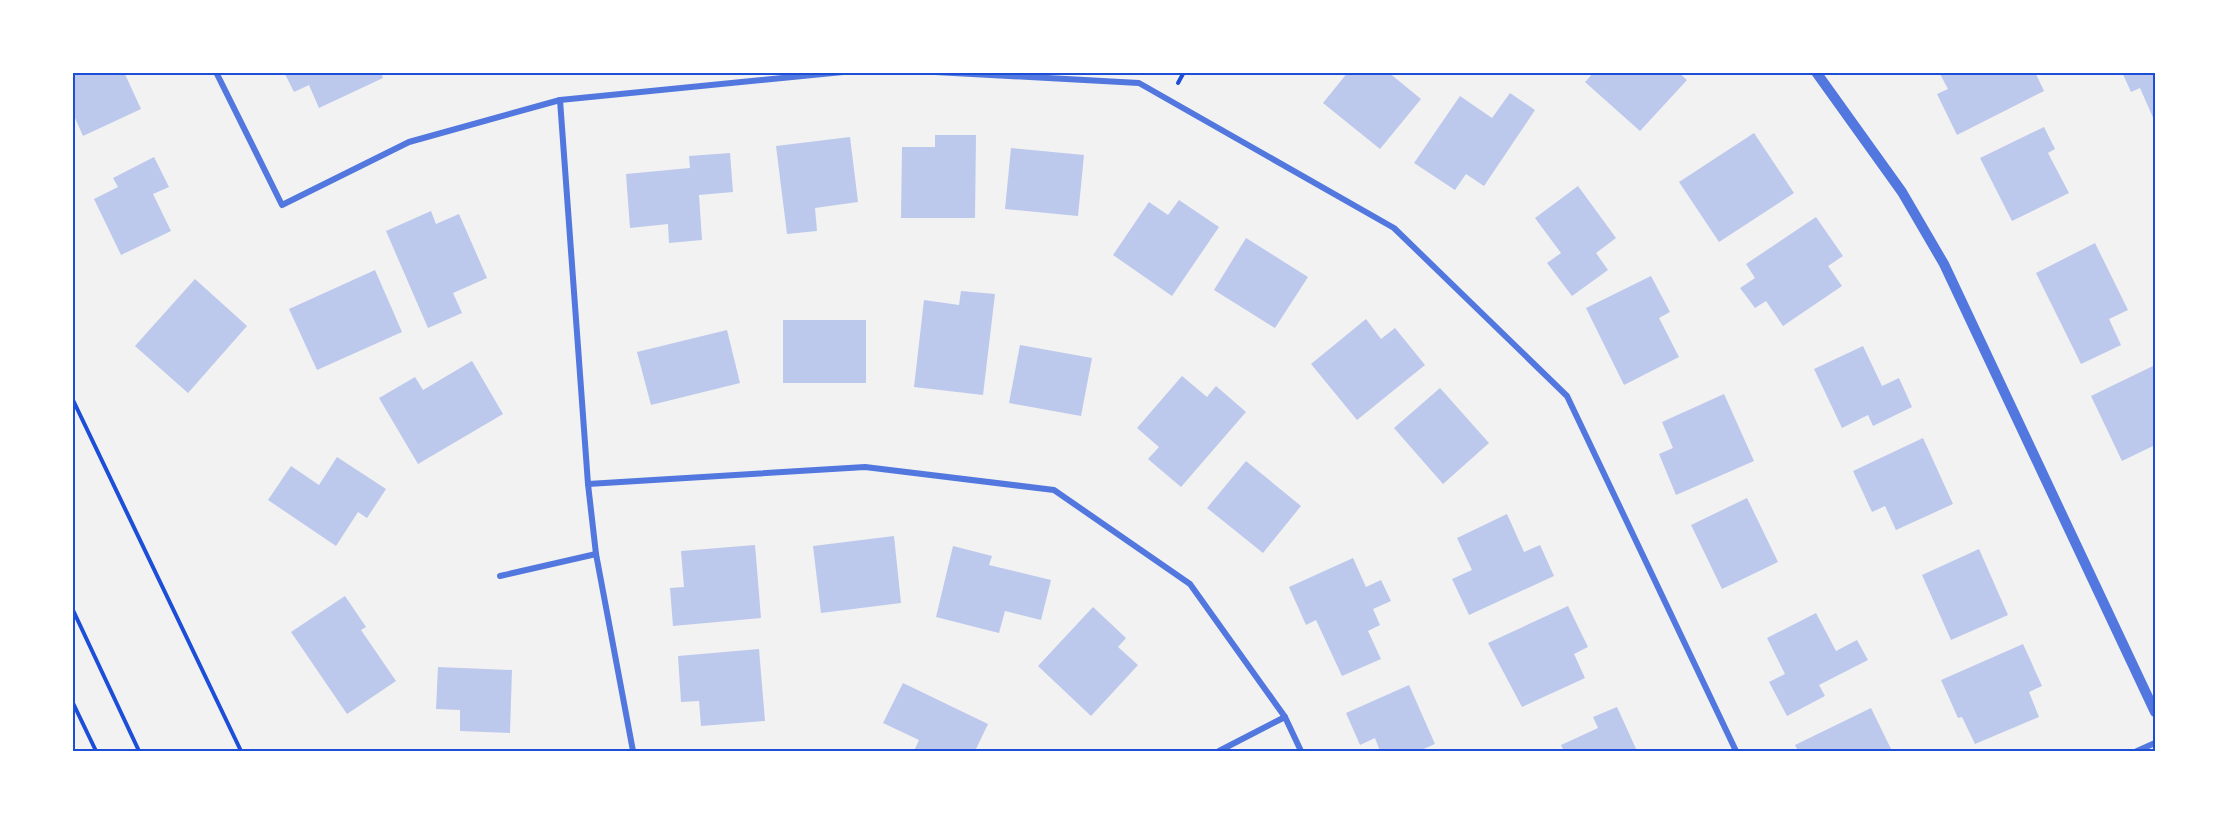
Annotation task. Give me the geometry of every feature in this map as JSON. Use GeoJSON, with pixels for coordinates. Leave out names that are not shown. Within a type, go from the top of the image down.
{"type":"FeatureCollection","features":[{"type":"Feature","properties":{"kind":"street"},"geometry":{"type":"LineString","coordinates":[[216,72],[282,205],[409,142],[560,100],[843,72]]}},
{"type":"Feature","properties":{"kind":"street"},"geometry":{"type":"LineString","coordinates":[[935,72],[1139,83],[1394,228],[1567,396],[1736,751]]}},
{"type":"Feature","properties":{"kind":"street"},"geometry":{"type":"LineString","coordinates":[[1816,72],[1902,192],[1944,264],[2155,712]]}},
{"type":"Feature","properties":{"kind":"street"},"geometry":{"type":"LineString","coordinates":[[560,100],[588,483],[596,554],[633,751]]}},
{"type":"Feature","properties":{"kind":"street"},"geometry":{"type":"LineString","coordinates":[[588,483],[865,467],[1054,490],[1190,584],[1285,717],[1301,751]]}},
{"type":"Feature","properties":{"kind":"street"},"geometry":{"type":"LineString","coordinates":[[500,576],[596,554]]}},
{"type":"Feature","properties":{"kind":"street"},"geometry":{"type":"LineString","coordinates":[[1219,751],[1285,717]]}},
{"type":"Feature","properties":{"kind":"street"},"geometry":{"type":"LineString","coordinates":[[2138,751],[2155,743]]}},
{"type":"Feature","properties":{"kind":"path"},"geometry":{"type":"LineString","coordinates":[[72,399],[241,751]]}},
{"type":"Feature","properties":{"kind":"path"},"geometry":{"type":"LineString","coordinates":[[72,608],[139,751]]}},
{"type":"Feature","properties":{"kind":"path"},"geometry":{"type":"LineString","coordinates":[[72,701],[96,751]]}},
{"type":"Feature","properties":{"kind":"building"},"geometry":{"type":"Polygon","coordinates":[[[72,72],[124,72],[141,109],[83,136],[72,111],[72,72]]]}},
{"type":"Feature","properties":{"kind":"building"},"geometry":{"type":"Polygon","coordinates":[[[284,72],[381,72],[383,78],[319,108],[309,85],[294,92],[284,72]]]}},
{"type":"Feature","properties":{"kind":"building"},"geometry":{"type":"Polygon","coordinates":[[[1348,72],[1388,72],[1421,99],[1380,149],[1323,103],[1348,72]]]}},
{"type":"Feature","properties":{"kind":"building"},"geometry":{"type":"Polygon","coordinates":[[[1594,72],[1678,72],[1687,80],[1640,131],[1585,82],[1594,72]]]}},
{"type":"Feature","properties":{"kind":"building"},"geometry":{"type":"Polygon","coordinates":[[[1939,72],[2035,72],[2044,91],[1957,135],[1937,94],[1948,89],[1939,72]]]}},
{"type":"Feature","properties":{"kind":"building"},"geometry":{"type":"Polygon","coordinates":[[[2122,72],[2155,72],[2155,122],[2140,88],[2131,92],[2122,72]]]}},
{"type":"Feature","properties":{"kind":"building"},"geometry":{"type":"Polygon","coordinates":[[[1510,93],[1535,110],[1484,186],[1466,174],[1455,190],[1414,163],[1460,96],[1492,118],[1510,93]]]}},
{"type":"Feature","properties":{"kind":"building"},"geometry":{"type":"Polygon","coordinates":[[[2044,127],[2055,149],[2048,153],[2069,193],[2012,221],[1980,158],[2044,127]]]}},
{"type":"Feature","properties":{"kind":"building"},"geometry":{"type":"Polygon","coordinates":[[[1754,133],[1794,193],[1719,242],[1679,182],[1754,133]]]}},
{"type":"Feature","properties":{"kind":"building"},"geometry":{"type":"Polygon","coordinates":[[[935,135],[976,135],[975,218],[901,218],[902,147],[935,147],[935,135]]]}},
{"type":"Feature","properties":{"kind":"building"},"geometry":{"type":"Polygon","coordinates":[[[850,137],[858,202],[815,208],[817,231],[787,234],[776,146],[850,137]]]}},
{"type":"Feature","properties":{"kind":"building"},"geometry":{"type":"Polygon","coordinates":[[[1011,148],[1084,155],[1078,216],[1005,209],[1011,148]]]}},
{"type":"Feature","properties":{"kind":"building"},"geometry":{"type":"Polygon","coordinates":[[[730,153],[733,192],[699,195],[702,240],[669,243],[668,224],[630,228],[626,174],[690,168],[689,156],[730,153]]]}},
{"type":"Feature","properties":{"kind":"building"},"geometry":{"type":"Polygon","coordinates":[[[154,157],[169,187],[153,194],[171,231],[121,255],[94,199],[118,187],[113,178],[154,157]]]}},
{"type":"Feature","properties":{"kind":"building"},"geometry":{"type":"Polygon","coordinates":[[[1578,186],[1616,238],[1596,253],[1608,270],[1572,296],[1547,263],[1561,253],[1535,218],[1578,186]]]}},
{"type":"Feature","properties":{"kind":"building"},"geometry":{"type":"Polygon","coordinates":[[[1179,200],[1219,227],[1172,296],[1113,255],[1149,202],[1168,215],[1179,200]]]}},
{"type":"Feature","properties":{"kind":"building"},"geometry":{"type":"Polygon","coordinates":[[[431,211],[436,224],[459,214],[487,278],[453,293],[462,313],[428,328],[386,231],[431,211]]]}},
{"type":"Feature","properties":{"kind":"building"},"geometry":{"type":"Polygon","coordinates":[[[1816,217],[1843,256],[1828,266],[1842,286],[1783,326],[1766,301],[1755,308],[1740,288],[1755,278],[1746,264],[1816,217]]]}},
{"type":"Feature","properties":{"kind":"building"},"geometry":{"type":"Polygon","coordinates":[[[1246,238],[1308,277],[1275,328],[1214,290],[1246,238]]]}},
{"type":"Feature","properties":{"kind":"building"},"geometry":{"type":"Polygon","coordinates":[[[2095,243],[2128,310],[2109,319],[2121,345],[2081,364],[2036,273],[2095,243]]]}},
{"type":"Feature","properties":{"kind":"building"},"geometry":{"type":"Polygon","coordinates":[[[375,270],[402,332],[317,370],[289,309],[375,270]]]}},
{"type":"Feature","properties":{"kind":"building"},"geometry":{"type":"Polygon","coordinates":[[[1651,276],[1670,312],[1659,318],[1679,357],[1624,385],[1586,308],[1651,276]]]}},
{"type":"Feature","properties":{"kind":"building"},"geometry":{"type":"Polygon","coordinates":[[[195,279],[247,326],[188,393],[135,346],[195,279]]]}},
{"type":"Feature","properties":{"kind":"building"},"geometry":{"type":"Polygon","coordinates":[[[961,291],[995,294],[983,395],[914,387],[924,300],[959,305],[961,291]]]}},
{"type":"Feature","properties":{"kind":"building"},"geometry":{"type":"Polygon","coordinates":[[[1366,319],[1381,339],[1395,328],[1425,365],[1357,420],[1311,364],[1366,319]]]}},
{"type":"Feature","properties":{"kind":"building"},"geometry":{"type":"Polygon","coordinates":[[[783,320],[866,320],[866,383],[783,383],[783,320]]]}},
{"type":"Feature","properties":{"kind":"building"},"geometry":{"type":"Polygon","coordinates":[[[727,330],[740,383],[651,405],[637,352],[727,330]]]}},
{"type":"Feature","properties":{"kind":"building"},"geometry":{"type":"Polygon","coordinates":[[[1020,345],[1092,358],[1081,416],[1009,403],[1020,345]]]}},
{"type":"Feature","properties":{"kind":"building"},"geometry":{"type":"Polygon","coordinates":[[[1863,346],[1882,386],[1899,378],[1912,407],[1873,426],[1868,415],[1842,428],[1814,369],[1863,346]]]}},
{"type":"Feature","properties":{"kind":"building"},"geometry":{"type":"Polygon","coordinates":[[[472,361],[503,414],[418,464],[379,398],[415,377],[423,390],[472,361]]]}},
{"type":"Feature","properties":{"kind":"building"},"geometry":{"type":"Polygon","coordinates":[[[2155,365],[2155,445],[2122,461],[2091,396],[2155,365]]]}},
{"type":"Feature","properties":{"kind":"building"},"geometry":{"type":"Polygon","coordinates":[[[1182,376],[1207,397],[1216,386],[1246,412],[1181,487],[1148,459],[1159,447],[1137,428],[1182,376]]]}},
{"type":"Feature","properties":{"kind":"building"},"geometry":{"type":"Polygon","coordinates":[[[1440,388],[1489,443],[1443,484],[1394,428],[1440,388]]]}},
{"type":"Feature","properties":{"kind":"building"},"geometry":{"type":"Polygon","coordinates":[[[1724,394],[1754,461],[1676,495],[1659,454],[1673,448],[1662,422],[1724,394]]]}},
{"type":"Feature","properties":{"kind":"building"},"geometry":{"type":"Polygon","coordinates":[[[1923,438],[1953,504],[1896,530],[1885,506],[1872,512],[1853,471],[1923,438]]]}},
{"type":"Feature","properties":{"kind":"building"},"geometry":{"type":"Polygon","coordinates":[[[337,457],[386,489],[367,518],[358,512],[336,546],[268,500],[291,466],[319,485],[337,457]]]}},
{"type":"Feature","properties":{"kind":"building"},"geometry":{"type":"Polygon","coordinates":[[[1246,461],[1301,506],[1263,553],[1207,508],[1246,461]]]}},
{"type":"Feature","properties":{"kind":"building"},"geometry":{"type":"Polygon","coordinates":[[[1747,498],[1778,562],[1722,589],[1691,525],[1747,498]]]}},
{"type":"Feature","properties":{"kind":"building"},"geometry":{"type":"Polygon","coordinates":[[[1507,514],[1524,552],[1540,545],[1554,576],[1469,615],[1452,579],[1472,570],[1457,538],[1507,514]]]}},
{"type":"Feature","properties":{"kind":"building"},"geometry":{"type":"Polygon","coordinates":[[[894,536],[901,603],[821,613],[813,546],[894,536]]]}},
{"type":"Feature","properties":{"kind":"building"},"geometry":{"type":"Polygon","coordinates":[[[755,545],[761,618],[673,626],[670,588],[684,587],[681,551],[755,545]]]}},
{"type":"Feature","properties":{"kind":"building"},"geometry":{"type":"Polygon","coordinates":[[[953,546],[992,556],[989,565],[1051,580],[1041,620],[1005,611],[999,633],[936,617],[953,546]]]}},
{"type":"Feature","properties":{"kind":"building"},"geometry":{"type":"Polygon","coordinates":[[[1979,549],[2008,615],[1951,640],[1922,575],[1979,549]]]}},
{"type":"Feature","properties":{"kind":"building"},"geometry":{"type":"Polygon","coordinates":[[[1353,558],[1366,587],[1381,580],[1391,601],[1373,609],[1380,625],[1368,631],[1381,659],[1342,676],[1316,620],[1306,625],[1289,587],[1353,558]]]}},
{"type":"Feature","properties":{"kind":"building"},"geometry":{"type":"Polygon","coordinates":[[[345,596],[366,627],[361,630],[396,681],[347,714],[291,632],[345,596]]]}},
{"type":"Feature","properties":{"kind":"building"},"geometry":{"type":"Polygon","coordinates":[[[1568,606],[1588,647],[1574,654],[1585,678],[1522,707],[1488,643],[1568,606]]]}},
{"type":"Feature","properties":{"kind":"building"},"geometry":{"type":"Polygon","coordinates":[[[1093,607],[1126,638],[1118,647],[1138,665],[1091,716],[1038,666],[1093,607]]]}},
{"type":"Feature","properties":{"kind":"building"},"geometry":{"type":"Polygon","coordinates":[[[1816,613],[1836,651],[1857,640],[1868,660],[1819,685],[1825,696],[1787,716],[1769,682],[1785,674],[1767,638],[1816,613]]]}},
{"type":"Feature","properties":{"kind":"building"},"geometry":{"type":"Polygon","coordinates":[[[2023,644],[2042,686],[2029,692],[2039,717],[1975,744],[1962,717],[1958,718],[1941,680],[2023,644]]]}},
{"type":"Feature","properties":{"kind":"building"},"geometry":{"type":"Polygon","coordinates":[[[759,649],[765,721],[701,726],[699,701],[681,702],[678,656],[759,649]]]}},
{"type":"Feature","properties":{"kind":"building"},"geometry":{"type":"Polygon","coordinates":[[[438,667],[512,670],[510,733],[460,731],[460,710],[436,709],[438,667]]]}},
{"type":"Feature","properties":{"kind":"building"},"geometry":{"type":"Polygon","coordinates":[[[903,683],[988,724],[975,751],[914,751],[919,740],[883,723],[903,683]]]}},
{"type":"Feature","properties":{"kind":"building"},"geometry":{"type":"Polygon","coordinates":[[[1409,685],[1435,744],[1419,751],[1380,751],[1375,738],[1360,745],[1346,713],[1409,685]]]}},
{"type":"Feature","properties":{"kind":"building"},"geometry":{"type":"Polygon","coordinates":[[[1617,707],[1637,751],[1564,751],[1561,745],[1598,728],[1593,717],[1617,707]]]}},
{"type":"Feature","properties":{"kind":"building"},"geometry":{"type":"Polygon","coordinates":[[[1871,708],[1892,751],[1798,751],[1795,745],[1871,708]]]}}]}
